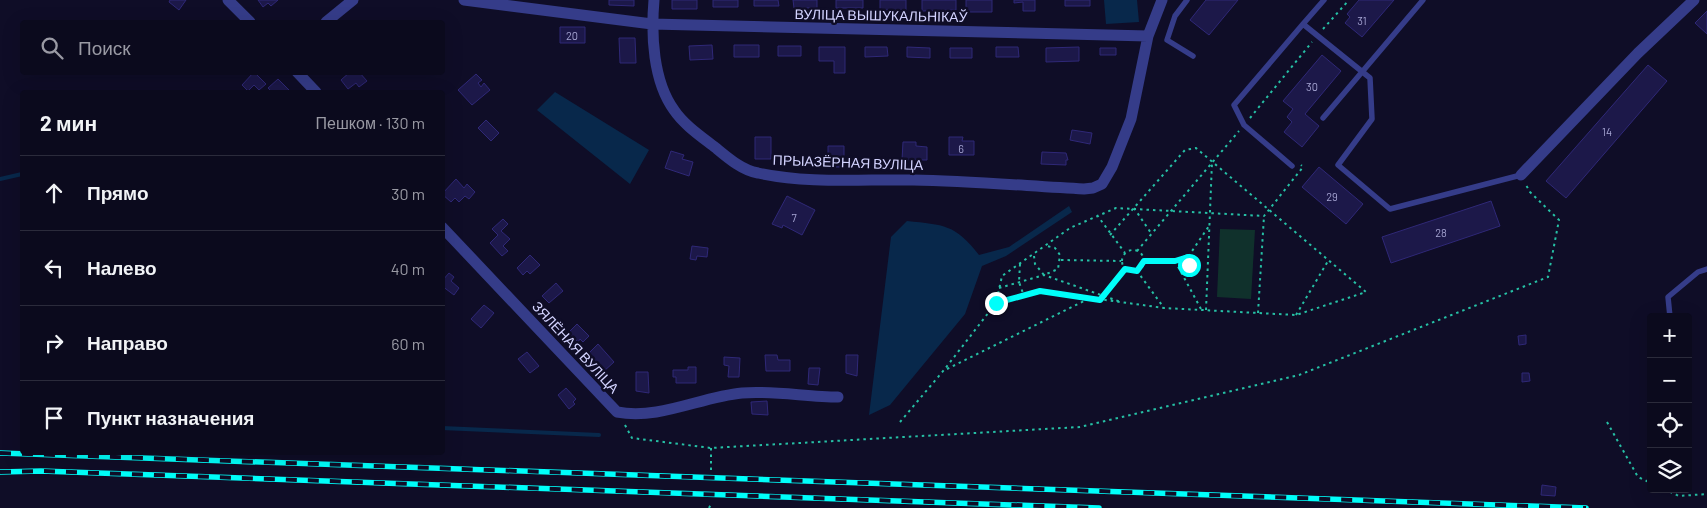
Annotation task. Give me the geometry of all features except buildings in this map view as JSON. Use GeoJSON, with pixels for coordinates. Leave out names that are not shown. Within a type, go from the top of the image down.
{"type":"FeatureCollection","features":[{"type":"Feature","properties":{"kind":"street"},"geometry":{"type":"LineString","coordinates":[[228,0],[248,20]]}},
{"type":"Feature","properties":{"kind":"street"},"geometry":{"type":"LineString","coordinates":[[328,20],[353,0]]}},
{"type":"Feature","properties":{"kind":"street","name":"ВУЛІЦА ВЫШУКАЛЬНІКАЎ"},"geometry":{"type":"LineString","coordinates":[[464,0],[652,24],[1148,36]]}},
{"type":"Feature","properties":{"kind":"street","name":"ПРЫАЗЁРНАЯ ВУЛІЦА"},"geometry":{"type":"LineString","coordinates":[[654,0],[652,24],[657,64],[663,90],[674,111],[733,162],[756,173],[799,178],[967,181],[1093,188],[1102,184],[1112,167],[1132,119],[1148,36]]}},
{"type":"Feature","properties":{"kind":"street"},"geometry":{"type":"LineString","coordinates":[[1148,36],[1162,0]]}},
{"type":"Feature","properties":{"kind":"street"},"geometry":{"type":"LineString","coordinates":[[1521,175],[1638,53],[1694,0]]}},
{"type":"Feature","properties":{"kind":"street"},"geometry":{"type":"LineString","coordinates":[[300,75],[314,90]]}},
{"type":"Feature","properties":{"kind":"street","name":"ЗЯЛЁНАЯ ВУЛІЦА"},"geometry":{"type":"LineString","coordinates":[[445,230],[618,412],[637,414],[693,405],[741,393],[838,397]]}},
{"type":"Feature","properties":{"kind":"lane"},"geometry":{"type":"LineString","coordinates":[[1187,0],[1175,16],[1167,40],[1193,56]]}},
{"type":"Feature","properties":{"kind":"lane"},"geometry":{"type":"LineString","coordinates":[[1294,164],[1244,125],[1234,105],[1324,0]]}},
{"type":"Feature","properties":{"kind":"lane"},"geometry":{"type":"LineString","coordinates":[[1323,118],[1422,0]]}},
{"type":"Feature","properties":{"kind":"lane"},"geometry":{"type":"LineString","coordinates":[[1303,24],[1370,78],[1372,119],[1338,165],[1390,209],[1521,175]]}},
{"type":"Feature","properties":{"kind":"lane"},"geometry":{"type":"LineString","coordinates":[[1670,313],[1668,297],[1698,272],[1707,269]]}},
{"type":"Feature","properties":{"kind":"path"},"geometry":{"type":"LineString","coordinates":[[996,303],[1040,291],[1164,308],[1296,315],[1366,292],[1196,148],[1185,150],[1110,235]]}},
{"type":"Feature","properties":{"kind":"path"},"geometry":{"type":"LineString","coordinates":[[1206,310],[1212,162]]}},
{"type":"Feature","properties":{"kind":"path"},"geometry":{"type":"LineString","coordinates":[[1258,313],[1264,216],[1303,167],[1294,164]]}},
{"type":"Feature","properties":{"kind":"path"},"geometry":{"type":"LineString","coordinates":[[618,412],[632,438],[711,448],[1080,427],[1299,375],[1548,276],[1559,220],[1530,192],[1521,175]]}},
{"type":"Feature","properties":{"kind":"path"},"geometry":{"type":"LineString","coordinates":[[900,422],[944,370],[996,303],[1002,276],[1070,228],[1116,208],[1264,216]]}},
{"type":"Feature","properties":{"kind":"path"},"geometry":{"type":"LineString","coordinates":[[1134,208],[1151,234]]}},
{"type":"Feature","properties":{"kind":"path"},"geometry":{"type":"LineString","coordinates":[[1097,215],[1125,253]]}},
{"type":"Feature","properties":{"kind":"path"},"geometry":{"type":"LineString","coordinates":[[1144,261],[1175,261],[1188,257],[1210,224]]}},
{"type":"Feature","properties":{"kind":"path"},"geometry":{"type":"LineString","coordinates":[[999,288],[1058,269],[1061,260],[1058,251],[1047,246]]}},
{"type":"Feature","properties":{"kind":"path"},"geometry":{"type":"LineString","coordinates":[[1125,253],[1137,251],[1144,261]]}},
{"type":"Feature","properties":{"kind":"path"},"geometry":{"type":"LineString","coordinates":[[1125,253],[1122,261],[1125,269]]}},
{"type":"Feature","properties":{"kind":"path"},"geometry":{"type":"LineString","coordinates":[[1034,254],[1035,264],[1044,275],[1126,304]]}},
{"type":"Feature","properties":{"kind":"path"},"geometry":{"type":"LineString","coordinates":[[1181,273],[1189,265],[1188,257]]}},
{"type":"Feature","properties":{"kind":"path"},"geometry":{"type":"LineString","coordinates":[[1061,260],[1122,261]]}},
{"type":"Feature","properties":{"kind":"path"},"geometry":{"type":"LineString","coordinates":[[1137,271],[1144,261]]}},
{"type":"Feature","properties":{"kind":"path"},"geometry":{"type":"LineString","coordinates":[[1175,261],[1201,310]]}},
{"type":"Feature","properties":{"kind":"path"},"geometry":{"type":"LineString","coordinates":[[1296,315],[1329,261]]}},
{"type":"Feature","properties":{"kind":"path"},"geometry":{"type":"LineString","coordinates":[[1020,264],[1019,282],[1024,296]]}},
{"type":"Feature","properties":{"kind":"path"},"geometry":{"type":"LineString","coordinates":[[1125,269],[1137,271],[1164,308]]}},
{"type":"Feature","properties":{"kind":"path"},"geometry":{"type":"LineString","coordinates":[[1100,300],[1125,269]]}},
{"type":"Feature","properties":{"kind":"path"},"geometry":{"type":"LineString","coordinates":[[944,370],[1089,298]]}},
{"type":"Feature","properties":{"kind":"path"},"geometry":{"type":"LineString","coordinates":[[1606,422],[1638,477],[1647,481]]}},
{"type":"Feature","properties":{"kind":"path"},"geometry":{"type":"LineString","coordinates":[[711,448],[712,470]]}},
{"type":"Feature","properties":{"kind":"path"},"geometry":{"type":"LineString","coordinates":[[1673,493],[1679,496],[1707,494]]}},
{"type":"Feature","properties":{"kind":"path"},"geometry":{"type":"LineString","coordinates":[[709,508],[711,504]]}},
{"type":"Feature","properties":{"kind":"green space"},"geometry":{"type":"Polygon","coordinates":[[[1220,229],[1255,230],[1251,299],[1217,297],[1220,229]]]}},
{"type":"Feature","properties":{"kind":"water"},"geometry":{"type":"Polygon","coordinates":[[[1104,0],[1137,0],[1139,22],[1106,24],[1104,0]]]}},
{"type":"Feature","properties":{"kind":"water"},"geometry":{"type":"Polygon","coordinates":[[[555,92],[649,150],[630,184],[537,110],[555,92]]]}},
{"type":"Feature","properties":{"kind":"water"},"geometry":{"type":"Polygon","coordinates":[[[1069,206],[1072,212],[1006,256],[982,266],[965,314],[890,405],[869,415],[891,237],[907,221],[940,225],[963,237],[979,255],[1009,247],[1069,206]]]}},
{"type":"Feature","properties":{"kind":"waterway"},"geometry":{"type":"LineString","coordinates":[[0,179],[20,174]]}},
{"type":"Feature","properties":{"kind":"waterway"},"geometry":{"type":"LineString","coordinates":[[445,428],[599,435]]}},
{"type":"Feature","properties":{"kind":"railway"},"geometry":{"type":"LineString","coordinates":[[0,453],[20,454]]}},
{"type":"Feature","properties":{"kind":"railway"},"geometry":{"type":"LineString","coordinates":[[58,455],[1586,508]]}},
{"type":"Feature","properties":{"kind":"railway"},"geometry":{"type":"LineString","coordinates":[[0,472],[41,471],[1099,508]]}},
{"type":"Feature","properties":{"kind":"route"},"geometry":{"type":"LineString","coordinates":[[996,303],[1040,291],[1100,300],[1125,269],[1133,272],[1137,271],[1141,269],[1144,261],[1175,261],[1188,257],[1189,265]]}}]}
